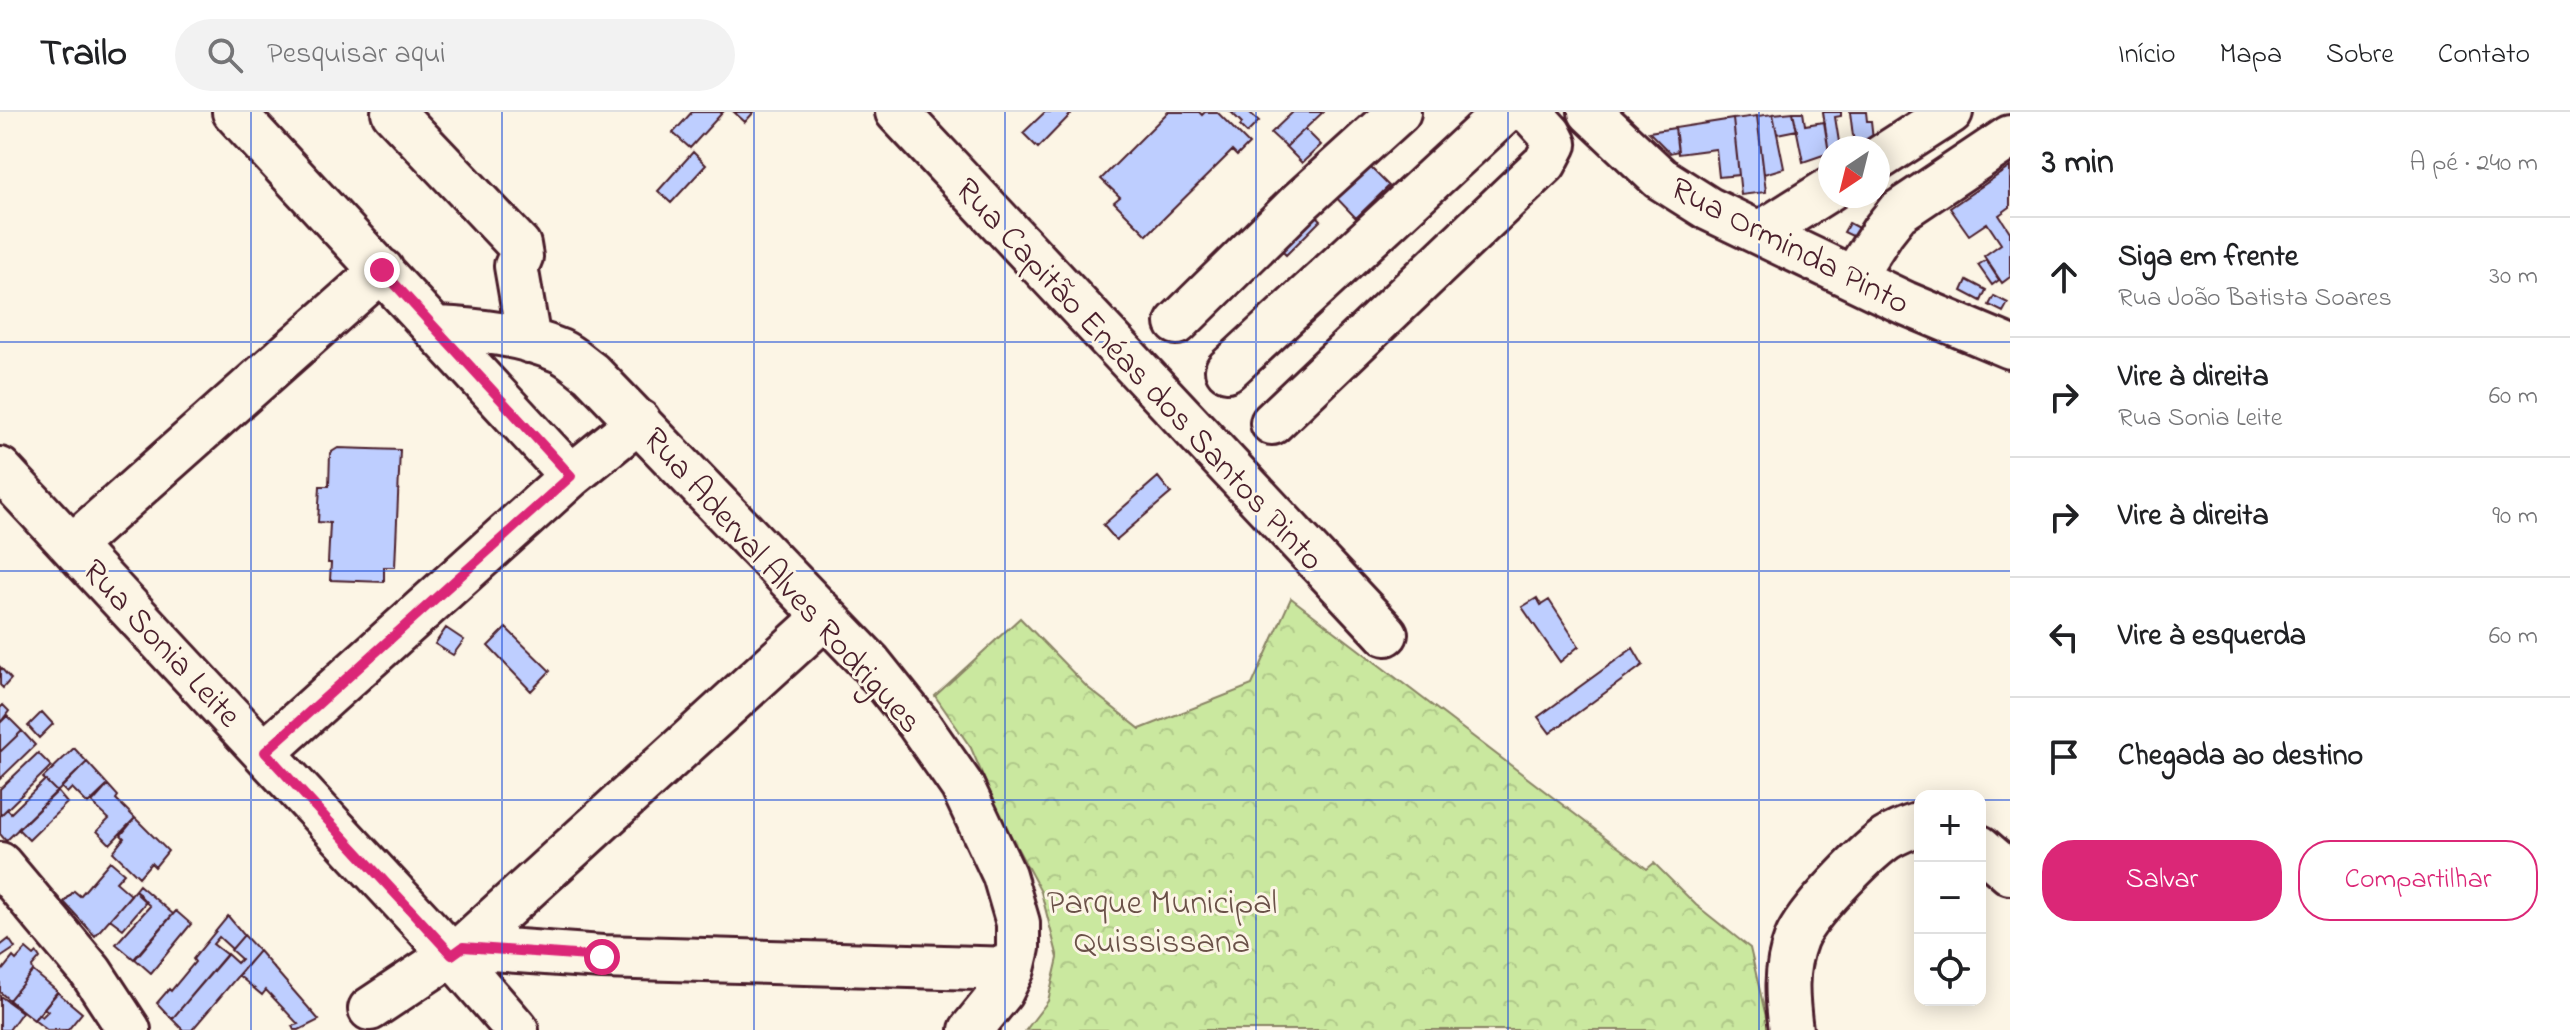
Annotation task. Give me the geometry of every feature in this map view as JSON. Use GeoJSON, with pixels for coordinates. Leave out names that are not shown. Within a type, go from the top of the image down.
{"type":"FeatureCollection","features":[{"type":"Feature","properties":{"kind":"street"},"geometry":{"type":"LineString","coordinates":[[234,112],[571,476]]}},
{"type":"Feature","properties":{"kind":"street"},"geometry":{"type":"LineString","coordinates":[[393,112],[519,245],[521,257],[493,289],[480,330]]}},
{"type":"Feature","properties":{"kind":"street","name":"Rua Capitão Enéas dos Santos Pinto"},"geometry":{"type":"LineString","coordinates":[[897,112],[1386,634]]}},
{"type":"Feature","properties":{"kind":"street"},"geometry":{"type":"LineString","coordinates":[[1177,323],[1301,201],[1399,112]]}},
{"type":"Feature","properties":{"kind":"street"},"geometry":{"type":"LineString","coordinates":[[1227,370],[1505,112]]}},
{"type":"Feature","properties":{"kind":"street"},"geometry":{"type":"LineString","coordinates":[[1272,423],[1545,163],[1555,144],[1530,112]]}},
{"type":"Feature","properties":{"kind":"street","name":"Rua Orminda Pinto"},"geometry":{"type":"LineString","coordinates":[[1590,112],[1660,178],[1709,209],[1853,278],[2010,347]]}},
{"type":"Feature","properties":{"kind":"street"},"geometry":{"type":"LineString","coordinates":[[1890,151],[1951,112]]}},
{"type":"Feature","properties":{"kind":"street"},"geometry":{"type":"LineString","coordinates":[[1853,278],[1898,212],[2010,137]]}},
{"type":"Feature","properties":{"kind":"street"},"geometry":{"type":"LineString","coordinates":[[1760,233],[1818,197]]}},
{"type":"Feature","properties":{"kind":"street"},"geometry":{"type":"LineString","coordinates":[[516,266],[529,341]]}},
{"type":"Feature","properties":{"kind":"street"},"geometry":{"type":"LineString","coordinates":[[73,545],[382,270]]}},
{"type":"Feature","properties":{"kind":"street","name":"Rua Aderval Alves Rodrigues"},"geometry":{"type":"LineString","coordinates":[[436,328],[480,330],[529,341],[561,352],[591,373],[870,663],[926,733],[962,786],[1013,899],[1018,923],[1018,948],[1013,969],[1001,993],[971,1030]]}},
{"type":"Feature","properties":{"kind":"street"},"geometry":{"type":"LineString","coordinates":[[265,752],[571,476],[639,421]]}},
{"type":"Feature","properties":{"kind":"street","name":"Rua Sonia Leite"},"geometry":{"type":"LineString","coordinates":[[0,469],[265,752],[458,951],[517,1030]]}},
{"type":"Feature","properties":{"kind":"street"},"geometry":{"type":"LineString","coordinates":[[370,1009],[458,951],[825,617]]}},
{"type":"Feature","properties":{"kind":"street"},"geometry":{"type":"LineString","coordinates":[[1791,1030],[1786,984],[1796,937],[1824,899],[1883,841],[1914,826]]}},
{"type":"Feature","properties":{"kind":"street"},"geometry":{"type":"LineString","coordinates":[[1986,852],[2010,873]]}},
{"type":"Feature","properties":{"kind":"street"},"geometry":{"type":"LineString","coordinates":[[0,864],[91,972],[129,1030]]}},
{"type":"Feature","properties":{"kind":"street"},"geometry":{"type":"LineString","coordinates":[[458,951],[1013,969]]}},
{"type":"Feature","properties":{"kind":"green space","name":"Parque Municipal Quississana"},"geometry":{"type":"Polygon","coordinates":[[[1291,598],[1647,869],[1654,863],[1696,905],[1750,948],[1769,1030],[1026,1030],[1048,1001],[1058,958],[1041,892],[1000,816],[971,748],[935,696],[1020,618],[1087,687],[1140,729],[1252,685],[1291,598]]]}},
{"type":"Feature","properties":{"kind":"building"},"geometry":{"type":"Polygon","coordinates":[[[692,112],[723,112],[690,148],[673,133],[692,112]]]}},
{"type":"Feature","properties":{"kind":"building"},"geometry":{"type":"Polygon","coordinates":[[[734,112],[754,112],[745,122],[734,112]]]}},
{"type":"Feature","properties":{"kind":"building"},"geometry":{"type":"Polygon","coordinates":[[[1045,112],[1073,112],[1038,148],[1023,133],[1045,112]]]}},
{"type":"Feature","properties":{"kind":"building"},"geometry":{"type":"Polygon","coordinates":[[[1168,112],[1199,112],[1202,115],[1217,112],[1249,144],[1237,156],[1232,151],[1147,235],[1114,202],[1120,197],[1101,179],[1168,112]]]}},
{"type":"Feature","properties":{"kind":"building"},"geometry":{"type":"Polygon","coordinates":[[[1231,112],[1249,112],[1259,121],[1247,133],[1231,112]]]}},
{"type":"Feature","properties":{"kind":"building"},"geometry":{"type":"Polygon","coordinates":[[[1293,112],[1323,112],[1286,147],[1271,133],[1293,112]]]}},
{"type":"Feature","properties":{"kind":"building"},"geometry":{"type":"Polygon","coordinates":[[[1793,112],[1797,130],[1777,134],[1773,114],[1793,112]]]}},
{"type":"Feature","properties":{"kind":"building"},"geometry":{"type":"Polygon","coordinates":[[[1793,112],[1803,112],[1805,125],[1824,122],[1826,136],[1818,136],[1818,157],[1803,162],[1793,112]]]}},
{"type":"Feature","properties":{"kind":"building"},"geometry":{"type":"Polygon","coordinates":[[[1823,112],[1841,112],[1841,116],[1835,117],[1838,136],[1827,136],[1823,112]]]}},
{"type":"Feature","properties":{"kind":"building"},"geometry":{"type":"Polygon","coordinates":[[[1850,112],[1866,112],[1867,121],[1871,121],[1873,136],[1853,136],[1850,112]]]}},
{"type":"Feature","properties":{"kind":"building"},"geometry":{"type":"Polygon","coordinates":[[[1773,114],[1784,168],[1764,174],[1757,116],[1773,114]]]}},
{"type":"Feature","properties":{"kind":"building"},"geometry":{"type":"Polygon","coordinates":[[[1757,116],[1766,192],[1741,195],[1733,119],[1757,116]]]}},
{"type":"Feature","properties":{"kind":"building"},"geometry":{"type":"Polygon","coordinates":[[[1733,119],[1739,175],[1719,177],[1716,149],[1678,154],[1675,128],[1733,119]]]}},
{"type":"Feature","properties":{"kind":"building"},"geometry":{"type":"Polygon","coordinates":[[[1675,128],[1678,151],[1670,153],[1649,132],[1675,128]]]}},
{"type":"Feature","properties":{"kind":"building"},"geometry":{"type":"Polygon","coordinates":[[[1305,129],[1321,145],[1302,163],[1286,147],[1305,129]]]}},
{"type":"Feature","properties":{"kind":"building"},"geometry":{"type":"Polygon","coordinates":[[[693,152],[706,165],[671,203],[658,191],[693,152]]]}},
{"type":"Feature","properties":{"kind":"building"},"geometry":{"type":"Polygon","coordinates":[[[1365,162],[1389,186],[1356,218],[1326,187],[1365,162]]]}},
{"type":"Feature","properties":{"kind":"building"},"geometry":{"type":"Polygon","coordinates":[[[2010,167],[2010,207],[1999,215],[2010,232],[2010,277],[2002,283],[1984,256],[2001,244],[1987,223],[1969,235],[1950,208],[2010,167]]]}},
{"type":"Feature","properties":{"kind":"building"},"geometry":{"type":"Polygon","coordinates":[[[1303,202],[1321,220],[1286,255],[1267,237],[1303,202]]]}},
{"type":"Feature","properties":{"kind":"building"},"geometry":{"type":"Polygon","coordinates":[[[1849,223],[1864,231],[1867,243],[1844,232],[1849,223]]]}},
{"type":"Feature","properties":{"kind":"building"},"geometry":{"type":"Polygon","coordinates":[[[1986,260],[1999,280],[1992,285],[1978,265],[1986,260]]]}},
{"type":"Feature","properties":{"kind":"building"},"geometry":{"type":"Polygon","coordinates":[[[1967,280],[1986,290],[1981,301],[1962,291],[1967,280]]]}},
{"type":"Feature","properties":{"kind":"building"},"geometry":{"type":"Polygon","coordinates":[[[1994,296],[2008,303],[2003,312],[1989,305],[1994,296]]]}},
{"type":"Feature","properties":{"kind":"building"},"geometry":{"type":"Polygon","coordinates":[[[338,448],[400,450],[395,567],[384,567],[384,582],[330,580],[330,523],[318,522],[320,486],[329,486],[330,453],[338,448]]]}},
{"type":"Feature","properties":{"kind":"building"},"geometry":{"type":"Polygon","coordinates":[[[1158,477],[1171,493],[1116,540],[1103,525],[1158,477]]]}},
{"type":"Feature","properties":{"kind":"building"},"geometry":{"type":"Polygon","coordinates":[[[1537,598],[1541,605],[1549,600],[1579,646],[1560,662],[1522,607],[1537,598]]]}},
{"type":"Feature","properties":{"kind":"building"},"geometry":{"type":"Polygon","coordinates":[[[446,628],[464,640],[453,655],[435,644],[446,628]]]}},
{"type":"Feature","properties":{"kind":"building"},"geometry":{"type":"Polygon","coordinates":[[[506,628],[550,671],[531,691],[488,646],[506,628]]]}},
{"type":"Feature","properties":{"kind":"building"},"geometry":{"type":"Polygon","coordinates":[[[1633,648],[1643,665],[1550,733],[1538,717],[1633,648]]]}},
{"type":"Feature","properties":{"kind":"building"},"geometry":{"type":"Polygon","coordinates":[[[0,667],[11,679],[3,688],[0,685],[0,667]]]}},
{"type":"Feature","properties":{"kind":"building"},"geometry":{"type":"Polygon","coordinates":[[[3,705],[9,711],[0,723],[0,708],[3,705]]]}},
{"type":"Feature","properties":{"kind":"building"},"geometry":{"type":"Polygon","coordinates":[[[42,712],[53,724],[39,738],[28,726],[42,712]]]}},
{"type":"Feature","properties":{"kind":"building"},"geometry":{"type":"Polygon","coordinates":[[[7,716],[22,731],[0,752],[0,723],[7,716]]]}},
{"type":"Feature","properties":{"kind":"building"},"geometry":{"type":"Polygon","coordinates":[[[22,731],[35,745],[0,779],[0,752],[22,731]]]}},
{"type":"Feature","properties":{"kind":"building"},"geometry":{"type":"Polygon","coordinates":[[[74,748],[87,762],[57,792],[43,778],[74,748]]]}},
{"type":"Feature","properties":{"kind":"building"},"geometry":{"type":"Polygon","coordinates":[[[38,753],[51,766],[0,816],[0,789],[38,753]]]}},
{"type":"Feature","properties":{"kind":"building"},"geometry":{"type":"Polygon","coordinates":[[[87,762],[108,785],[88,804],[72,788],[67,793],[61,787],[87,762]]]}},
{"type":"Feature","properties":{"kind":"building"},"geometry":{"type":"Polygon","coordinates":[[[45,780],[57,792],[6,841],[0,834],[0,816],[7,809],[11,813],[45,780]]]}},
{"type":"Feature","properties":{"kind":"building"},"geometry":{"type":"Polygon","coordinates":[[[108,785],[118,796],[116,799],[135,818],[110,844],[97,831],[109,819],[92,803],[108,785]]]}},
{"type":"Feature","properties":{"kind":"building"},"geometry":{"type":"Polygon","coordinates":[[[57,791],[67,803],[29,840],[18,829],[57,791]]]}},
{"type":"Feature","properties":{"kind":"building"},"geometry":{"type":"Polygon","coordinates":[[[135,818],[168,851],[155,867],[151,863],[139,877],[113,852],[124,838],[121,835],[135,818]]]}},
{"type":"Feature","properties":{"kind":"building"},"geometry":{"type":"Polygon","coordinates":[[[110,861],[124,873],[116,882],[131,895],[95,936],[64,902],[74,891],[80,896],[110,861]]]}},
{"type":"Feature","properties":{"kind":"building"},"geometry":{"type":"Polygon","coordinates":[[[139,885],[173,914],[134,959],[116,944],[150,906],[135,890],[139,885]]]}},
{"type":"Feature","properties":{"kind":"building"},"geometry":{"type":"Polygon","coordinates":[[[135,890],[146,902],[123,929],[110,919],[135,890]]]}},
{"type":"Feature","properties":{"kind":"building"},"geometry":{"type":"Polygon","coordinates":[[[176,911],[191,924],[151,973],[135,959],[176,911]]]}},
{"type":"Feature","properties":{"kind":"building"},"geometry":{"type":"Polygon","coordinates":[[[228,916],[244,935],[232,949],[219,937],[213,944],[227,955],[172,1019],[157,1003],[195,962],[193,959],[228,916]]]}},
{"type":"Feature","properties":{"kind":"building"},"geometry":{"type":"Polygon","coordinates":[[[244,935],[259,951],[192,1030],[183,1030],[172,1019],[227,954],[237,963],[241,959],[231,950],[244,935]]]}},
{"type":"Feature","properties":{"kind":"building"},"geometry":{"type":"Polygon","coordinates":[[[9,939],[15,948],[0,958],[0,946],[9,939]]]}},
{"type":"Feature","properties":{"kind":"building"},"geometry":{"type":"Polygon","coordinates":[[[26,949],[34,956],[37,953],[40,958],[9,1000],[0,992],[0,973],[13,957],[16,960],[26,949]]]}},
{"type":"Feature","properties":{"kind":"building"},"geometry":{"type":"Polygon","coordinates":[[[259,951],[319,1020],[294,1030],[292,1026],[298,1024],[266,990],[262,995],[238,975],[259,951]]]}},
{"type":"Feature","properties":{"kind":"building"},"geometry":{"type":"Polygon","coordinates":[[[33,971],[58,992],[34,1020],[9,1000],[33,971]]]}},
{"type":"Feature","properties":{"kind":"building"},"geometry":{"type":"Polygon","coordinates":[[[57,992],[82,1013],[68,1030],[47,1030],[34,1020],[38,1014],[42,1017],[48,1011],[44,1008],[57,992]]]}},
{"type":"Feature","properties":{"kind":"building"},"geometry":{"type":"Polygon","coordinates":[[[0,996],[22,1012],[9,1030],[0,1030],[0,996]]]}},
{"type":"Feature","properties":{"kind":"route"},"geometry":{"type":"LineString","coordinates":[[382,270],[571,476],[265,752],[452,955],[463,947],[602,957]]}}]}
